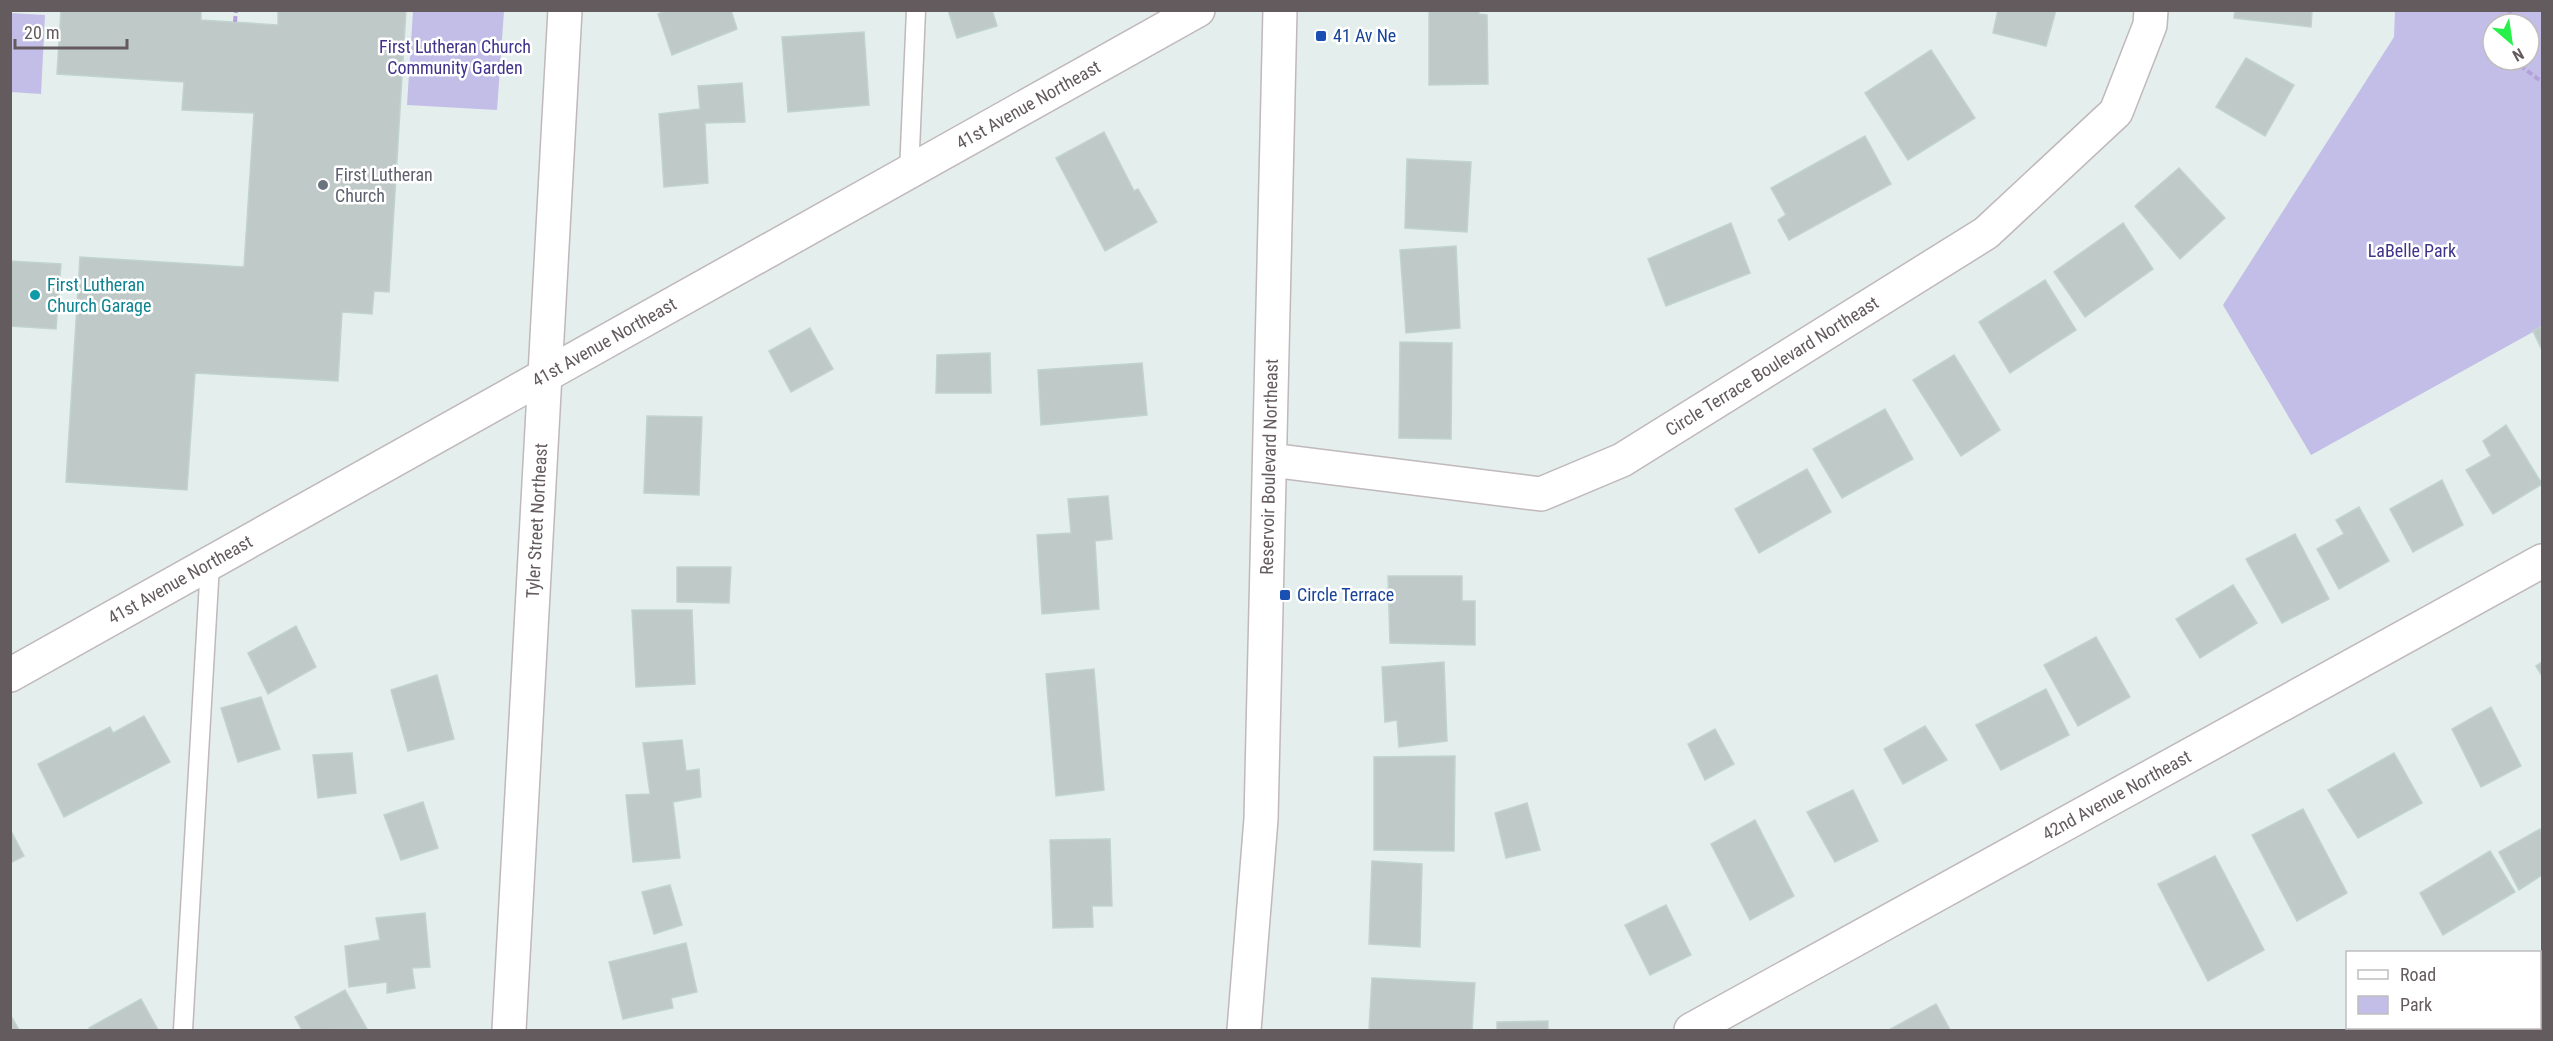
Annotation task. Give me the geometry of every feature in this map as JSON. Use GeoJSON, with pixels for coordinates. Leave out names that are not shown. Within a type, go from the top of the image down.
{"type":"FeatureCollection","features":[{"type":"Feature","properties":{"kind":"street","name":"Tyler Street Northeast"},"geometry":{"type":"LineString","coordinates":[[509,1030],[547,377],[565,10]]}},
{"type":"Feature","properties":{"kind":"street","name":"41st Avenue Northeast"},"geometry":{"type":"LineString","coordinates":[[10,675],[547,377],[1198,10]]}},
{"type":"Feature","properties":{"kind":"street","name":"Reservoir Boulevard Northeast"},"geometry":{"type":"LineString","coordinates":[[1244,1030],[1261,819],[1280,10]]}},
{"type":"Feature","properties":{"kind":"street","name":"Circle Terrace Boulevard Northeast"},"geometry":{"type":"LineString","coordinates":[[1271,460],[1541,494],[1622,460],[1986,233],[2116,112],[2150,25],[2151,10]]}},
{"type":"Feature","properties":{"kind":"street","name":"42nd Avenue Northeast"},"geometry":{"type":"LineString","coordinates":[[1691,1030],[2542,561]]}},
{"type":"Feature","properties":{"kind":"lane"},"geometry":{"type":"LineString","coordinates":[[909,173],[916,10]]}},
{"type":"Feature","properties":{"kind":"lane"},"geometry":{"type":"LineString","coordinates":[[183,1030],[210,564]]}},
{"type":"Feature","properties":{"kind":"path"},"geometry":{"type":"LineString","coordinates":[[235,22],[236,10]]}},
{"type":"Feature","properties":{"kind":"path"},"geometry":{"type":"LineString","coordinates":[[2529,72],[2542,82]]}},
{"type":"Feature","properties":{"kind":"green space","name":"First Lutheran Church Community Garden"},"geometry":{"type":"Polygon","coordinates":[[[413,11],[504,11],[497,110],[407,105],[413,11]]]}},
{"type":"Feature","properties":{"kind":"green space","name":"LaBelle Park"},"geometry":{"type":"Polygon","coordinates":[[[2395,11],[2542,11],[2542,327],[2311,455],[2223,305],[2394,37],[2395,11]]]}},
{"type":"Feature","properties":{"kind":"green space"},"geometry":{"type":"Polygon","coordinates":[[[10,13],[45,15],[41,94],[11,92],[10,13]]]}},
{"type":"Feature","properties":{"kind":"building","name":"First Lutheran Church"},"geometry":{"type":"Polygon","coordinates":[[[61,10],[201,10],[201,20],[278,25],[278,10],[406,10],[389,292],[374,291],[372,314],[342,312],[338,381],[195,373],[187,490],[66,482],[80,257],[244,267],[254,113],[182,110],[184,82],[57,74],[61,10]]]}},
{"type":"Feature","properties":{"kind":"building"},"geometry":{"type":"Polygon","coordinates":[[[667,10],[731,10],[737,29],[672,55],[658,14],[667,10]]]}},
{"type":"Feature","properties":{"kind":"building"},"geometry":{"type":"Polygon","coordinates":[[[948,10],[992,10],[997,26],[957,38],[948,10]]]}},
{"type":"Feature","properties":{"kind":"building"},"geometry":{"type":"Polygon","coordinates":[[[1429,10],[1479,10],[1479,14],[1487,15],[1488,84],[1429,85],[1429,10]]]}},
{"type":"Feature","properties":{"kind":"building"},"geometry":{"type":"Polygon","coordinates":[[[1998,10],[2056,10],[2046,46],[1993,33],[1998,10]]]}},
{"type":"Feature","properties":{"kind":"building"},"geometry":{"type":"Polygon","coordinates":[[[2235,10],[2312,10],[2311,27],[2234,18],[2235,10]]]}},
{"type":"Feature","properties":{"kind":"building"},"geometry":{"type":"Polygon","coordinates":[[[864,32],[869,105],[788,112],[782,37],[864,32]]]}},
{"type":"Feature","properties":{"kind":"building"},"geometry":{"type":"Polygon","coordinates":[[[1931,50],[1975,118],[1908,160],[1865,93],[1931,50]]]}},
{"type":"Feature","properties":{"kind":"building"},"geometry":{"type":"Polygon","coordinates":[[[2246,58],[2294,85],[2265,136],[2216,107],[2246,58]]]}},
{"type":"Feature","properties":{"kind":"building"},"geometry":{"type":"Polygon","coordinates":[[[742,83],[745,122],[705,123],[708,183],[664,187],[659,114],[700,109],[698,86],[742,83]]]}},
{"type":"Feature","properties":{"kind":"building"},"geometry":{"type":"Polygon","coordinates":[[[1104,132],[1134,191],[1138,189],[1157,222],[1105,251],[1056,158],[1104,132]]]}},
{"type":"Feature","properties":{"kind":"building"},"geometry":{"type":"Polygon","coordinates":[[[1865,136],[1891,184],[1789,240],[1778,220],[1786,215],[1771,188],[1865,136]]]}},
{"type":"Feature","properties":{"kind":"building"},"geometry":{"type":"Polygon","coordinates":[[[1407,159],[1471,162],[1467,232],[1405,228],[1407,159]]]}},
{"type":"Feature","properties":{"kind":"building"},"geometry":{"type":"Polygon","coordinates":[[[2179,168],[2225,218],[2180,259],[2135,206],[2179,168]]]}},
{"type":"Feature","properties":{"kind":"building"},"geometry":{"type":"Polygon","coordinates":[[[1731,223],[1750,273],[1666,306],[1648,259],[1731,223]]]}},
{"type":"Feature","properties":{"kind":"building"},"geometry":{"type":"Polygon","coordinates":[[[2123,223],[2153,269],[2085,317],[2054,272],[2123,223]]]}},
{"type":"Feature","properties":{"kind":"building"},"geometry":{"type":"Polygon","coordinates":[[[1456,246],[1460,328],[1406,333],[1400,250],[1456,246]]]}},
{"type":"Feature","properties":{"kind":"building","name":"First Lutheran Church Garage"},"geometry":{"type":"Polygon","coordinates":[[[10,261],[61,264],[56,329],[10,326],[10,261]]]}},
{"type":"Feature","properties":{"kind":"building"},"geometry":{"type":"Polygon","coordinates":[[[2045,280],[2076,330],[2010,373],[1979,322],[2045,280]]]}},
{"type":"Feature","properties":{"kind":"building"},"geometry":{"type":"Polygon","coordinates":[[[2542,326],[2542,350],[2533,331],[2542,326]]]}},
{"type":"Feature","properties":{"kind":"building"},"geometry":{"type":"Polygon","coordinates":[[[810,328],[833,369],[791,392],[769,351],[810,328]]]}},
{"type":"Feature","properties":{"kind":"building"},"geometry":{"type":"Polygon","coordinates":[[[1400,342],[1452,343],[1451,439],[1399,438],[1400,342]]]}},
{"type":"Feature","properties":{"kind":"building"},"geometry":{"type":"Polygon","coordinates":[[[990,353],[991,393],[936,393],[937,355],[990,353]]]}},
{"type":"Feature","properties":{"kind":"building"},"geometry":{"type":"Polygon","coordinates":[[[1954,355],[2000,430],[1961,456],[1913,380],[1954,355]]]}},
{"type":"Feature","properties":{"kind":"building"},"geometry":{"type":"Polygon","coordinates":[[[1142,363],[1147,415],[1041,425],[1038,370],[1142,363]]]}},
{"type":"Feature","properties":{"kind":"building"},"geometry":{"type":"Polygon","coordinates":[[[1885,409],[1913,459],[1842,498],[1813,449],[1885,409]]]}},
{"type":"Feature","properties":{"kind":"building"},"geometry":{"type":"Polygon","coordinates":[[[647,416],[702,417],[699,495],[644,493],[647,416]]]}},
{"type":"Feature","properties":{"kind":"building"},"geometry":{"type":"Polygon","coordinates":[[[2506,425],[2542,484],[2493,514],[2466,470],[2491,456],[2483,441],[2506,425]]]}},
{"type":"Feature","properties":{"kind":"building"},"geometry":{"type":"Polygon","coordinates":[[[1807,469],[1831,512],[1759,553],[1735,509],[1807,469]]]}},
{"type":"Feature","properties":{"kind":"building"},"geometry":{"type":"Polygon","coordinates":[[[2442,480],[2463,525],[2413,552],[2390,509],[2442,480]]]}},
{"type":"Feature","properties":{"kind":"building"},"geometry":{"type":"Polygon","coordinates":[[[1108,496],[1112,539],[1095,541],[1099,609],[1042,614],[1037,535],[1071,533],[1068,499],[1108,496]]]}},
{"type":"Feature","properties":{"kind":"building"},"geometry":{"type":"Polygon","coordinates":[[[2359,507],[2389,561],[2339,589],[2317,549],[2344,534],[2336,520],[2359,507]]]}},
{"type":"Feature","properties":{"kind":"building"},"geometry":{"type":"Polygon","coordinates":[[[2295,534],[2329,599],[2282,623],[2246,559],[2295,534]]]}},
{"type":"Feature","properties":{"kind":"building"},"geometry":{"type":"Polygon","coordinates":[[[677,567],[731,567],[729,603],[677,602],[677,567]]]}},
{"type":"Feature","properties":{"kind":"building"},"geometry":{"type":"Polygon","coordinates":[[[1388,576],[1462,576],[1462,601],[1475,601],[1475,645],[1390,643],[1388,576]]]}},
{"type":"Feature","properties":{"kind":"building"},"geometry":{"type":"Polygon","coordinates":[[[2233,585],[2257,623],[2200,658],[2176,619],[2233,585]]]}},
{"type":"Feature","properties":{"kind":"building"},"geometry":{"type":"Polygon","coordinates":[[[632,610],[692,610],[695,684],[636,687],[632,610]]]}},
{"type":"Feature","properties":{"kind":"building"},"geometry":{"type":"Polygon","coordinates":[[[296,626],[316,667],[268,694],[248,653],[296,626]]]}},
{"type":"Feature","properties":{"kind":"building"},"geometry":{"type":"Polygon","coordinates":[[[2096,637],[2130,697],[2078,726],[2044,665],[2096,637]]]}},
{"type":"Feature","properties":{"kind":"building"},"geometry":{"type":"Polygon","coordinates":[[[1444,662],[1447,741],[1399,747],[1397,720],[1385,722],[1382,667],[1444,662]]]}},
{"type":"Feature","properties":{"kind":"building"},"geometry":{"type":"Polygon","coordinates":[[[2542,662],[2542,676],[2536,666],[2542,662]]]}},
{"type":"Feature","properties":{"kind":"building"},"geometry":{"type":"Polygon","coordinates":[[[1094,669],[1104,790],[1056,796],[1046,674],[1094,669]]]}},
{"type":"Feature","properties":{"kind":"building"},"geometry":{"type":"Polygon","coordinates":[[[437,675],[454,739],[408,751],[391,690],[437,675]]]}},
{"type":"Feature","properties":{"kind":"building"},"geometry":{"type":"Polygon","coordinates":[[[2046,689],[2069,735],[2001,770],[1976,725],[2046,689]]]}},
{"type":"Feature","properties":{"kind":"building"},"geometry":{"type":"Polygon","coordinates":[[[261,697],[280,749],[238,762],[221,708],[261,697]]]}},
{"type":"Feature","properties":{"kind":"building"},"geometry":{"type":"Polygon","coordinates":[[[2491,707],[2521,766],[2481,787],[2452,729],[2491,707]]]}},
{"type":"Feature","properties":{"kind":"building"},"geometry":{"type":"Polygon","coordinates":[[[144,716],[170,762],[64,817],[38,764],[110,727],[113,733],[144,716]]]}},
{"type":"Feature","properties":{"kind":"building"},"geometry":{"type":"Polygon","coordinates":[[[1925,726],[1947,760],[1903,784],[1884,749],[1925,726]]]}},
{"type":"Feature","properties":{"kind":"building"},"geometry":{"type":"Polygon","coordinates":[[[1715,729],[1734,764],[1705,780],[1688,744],[1715,729]]]}},
{"type":"Feature","properties":{"kind":"building"},"geometry":{"type":"Polygon","coordinates":[[[682,740],[686,771],[699,769],[701,797],[673,802],[680,858],[633,862],[626,795],[650,794],[643,743],[682,740]]]}},
{"type":"Feature","properties":{"kind":"building"},"geometry":{"type":"Polygon","coordinates":[[[352,753],[356,793],[318,798],[313,755],[352,753]]]}},
{"type":"Feature","properties":{"kind":"building"},"geometry":{"type":"Polygon","coordinates":[[[2394,753],[2422,803],[2358,838],[2328,790],[2394,753]]]}},
{"type":"Feature","properties":{"kind":"building"},"geometry":{"type":"Polygon","coordinates":[[[1455,756],[1454,851],[1374,850],[1374,757],[1455,756]]]}},
{"type":"Feature","properties":{"kind":"building"},"geometry":{"type":"Polygon","coordinates":[[[1853,790],[1878,841],[1835,862],[1807,812],[1853,790]]]}},
{"type":"Feature","properties":{"kind":"building"},"geometry":{"type":"Polygon","coordinates":[[[423,802],[438,848],[401,860],[384,815],[423,802]]]}},
{"type":"Feature","properties":{"kind":"building"},"geometry":{"type":"Polygon","coordinates":[[[1527,803],[1540,850],[1506,858],[1495,813],[1527,803]]]}},
{"type":"Feature","properties":{"kind":"building"},"geometry":{"type":"Polygon","coordinates":[[[2303,809],[2347,893],[2297,921],[2252,835],[2303,809]]]}},
{"type":"Feature","properties":{"kind":"building"},"geometry":{"type":"Polygon","coordinates":[[[1755,820],[1794,896],[1750,920],[1711,844],[1755,820]]]}},
{"type":"Feature","properties":{"kind":"building"},"geometry":{"type":"Polygon","coordinates":[[[10,829],[24,856],[10,863],[10,829]]]}},
{"type":"Feature","properties":{"kind":"building"},"geometry":{"type":"Polygon","coordinates":[[[2540,829],[2542,833],[2542,875],[2519,890],[2499,852],[2540,829]]]}},
{"type":"Feature","properties":{"kind":"building"},"geometry":{"type":"Polygon","coordinates":[[[1110,839],[1112,906],[1092,906],[1093,927],[1053,928],[1050,840],[1110,839]]]}},
{"type":"Feature","properties":{"kind":"building"},"geometry":{"type":"Polygon","coordinates":[[[2490,851],[2515,892],[2443,935],[2420,893],[2490,851]]]}},
{"type":"Feature","properties":{"kind":"building"},"geometry":{"type":"Polygon","coordinates":[[[2215,856],[2264,950],[2208,981],[2158,884],[2215,856]]]}},
{"type":"Feature","properties":{"kind":"building"},"geometry":{"type":"Polygon","coordinates":[[[1372,861],[1422,864],[1420,947],[1369,944],[1372,861]]]}},
{"type":"Feature","properties":{"kind":"building"},"geometry":{"type":"Polygon","coordinates":[[[670,885],[682,925],[654,934],[642,892],[670,885]]]}},
{"type":"Feature","properties":{"kind":"building"},"geometry":{"type":"Polygon","coordinates":[[[1666,905],[1691,955],[1650,975],[1625,925],[1666,905]]]}},
{"type":"Feature","properties":{"kind":"building"},"geometry":{"type":"Polygon","coordinates":[[[425,913],[430,967],[412,968],[415,988],[387,993],[387,982],[349,987],[345,946],[380,940],[376,918],[425,913]]]}},
{"type":"Feature","properties":{"kind":"building"},"geometry":{"type":"Polygon","coordinates":[[[686,943],[697,992],[671,998],[673,1008],[623,1019],[609,962],[686,943]]]}},
{"type":"Feature","properties":{"kind":"building"},"geometry":{"type":"Polygon","coordinates":[[[1372,978],[1475,983],[1472,1030],[1369,1030],[1372,978]]]}},
{"type":"Feature","properties":{"kind":"building"},"geometry":{"type":"Polygon","coordinates":[[[345,990],[367,1029],[302,1030],[295,1017],[345,990]]]}},
{"type":"Feature","properties":{"kind":"building"},"geometry":{"type":"Polygon","coordinates":[[[141,999],[158,1030],[91,1030],[89,1028],[141,999]]]}},
{"type":"Feature","properties":{"kind":"building"},"geometry":{"type":"Polygon","coordinates":[[[1936,1004],[1950,1030],[1889,1030],[1936,1004]]]}},
{"type":"Feature","properties":{"kind":"building"},"geometry":{"type":"Polygon","coordinates":[[[2541,1012],[2542,1030],[2507,1030],[2541,1029],[2541,1012]]]}},
{"type":"Feature","properties":{"kind":"building"},"geometry":{"type":"Polygon","coordinates":[[[10,1014],[19,1030],[10,1030],[10,1014]]]}},
{"type":"Feature","properties":{"kind":"building"},"geometry":{"type":"Polygon","coordinates":[[[1548,1021],[1548,1030],[1497,1030],[1497,1022],[1548,1021]]]}},
{"type":"Feature","properties":{"kind":"place","name":"41 Av Ne"},"geometry":{"type":"Point","coordinates":[1321,36]}},
{"type":"Feature","properties":{"kind":"place","name":"First Lutheran Church"},"geometry":{"type":"Point","coordinates":[323,185]}},
{"type":"Feature","properties":{"kind":"place","name":"First Lutheran Church Garage"},"geometry":{"type":"Point","coordinates":[35,295]}},
{"type":"Feature","properties":{"kind":"place","name":"Circle Terrace"},"geometry":{"type":"Point","coordinates":[1285,595]}}]}
